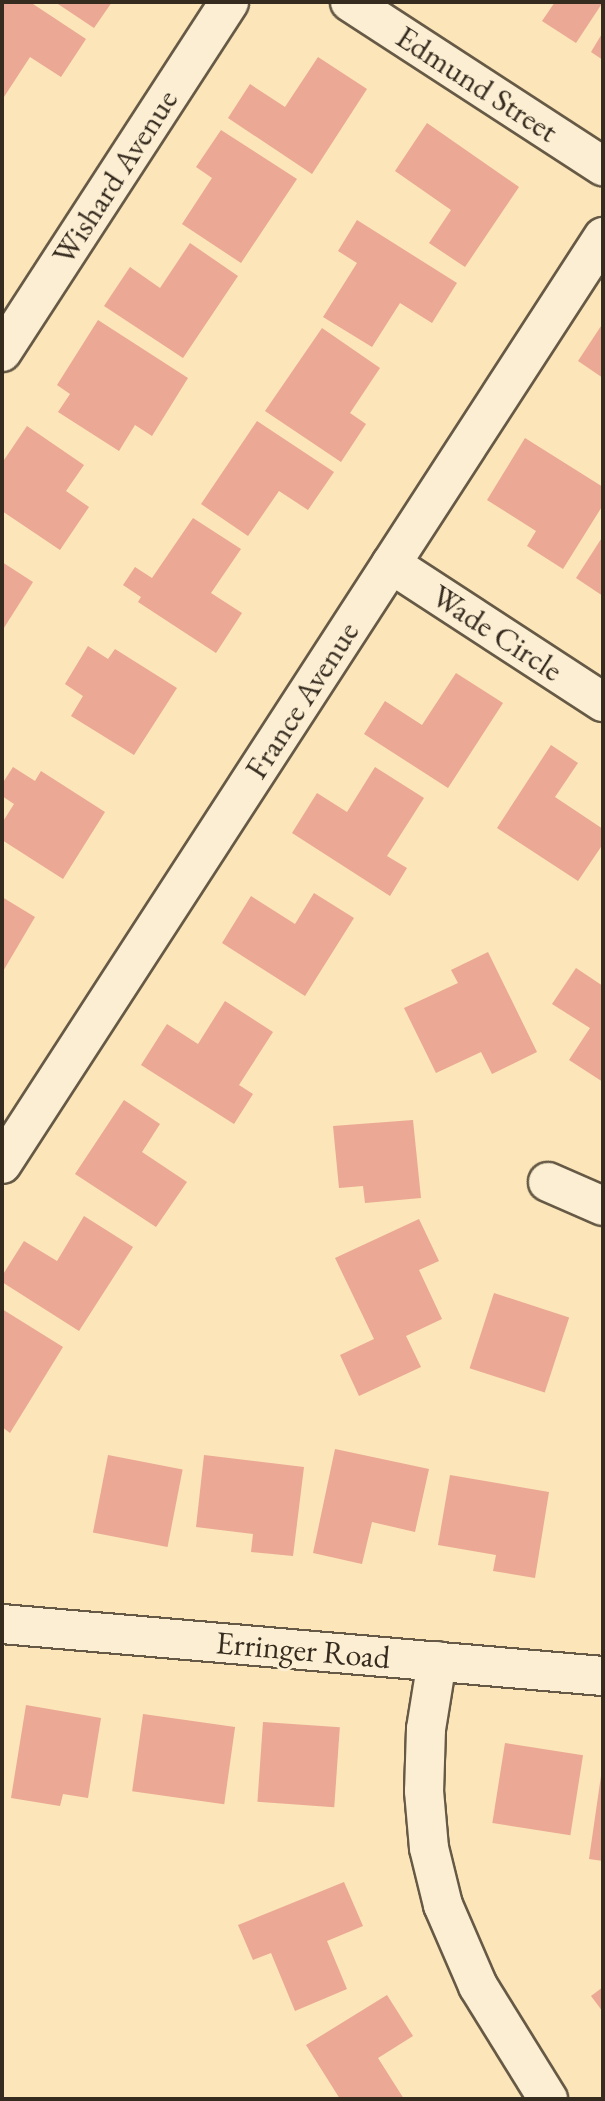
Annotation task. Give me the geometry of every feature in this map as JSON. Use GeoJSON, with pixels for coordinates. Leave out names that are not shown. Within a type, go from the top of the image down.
{"type":"FeatureCollection","features":[{"type":"Feature","properties":{"kind":"street","name":"Wishard Avenue"},"geometry":{"type":"LineString","coordinates":[[2,352],[229,2]]}},
{"type":"Feature","properties":{"kind":"street","name":"Edmund Street"},"geometry":{"type":"LineString","coordinates":[[350,2],[603,166]]}},
{"type":"Feature","properties":{"kind":"street","name":"France Avenue"},"geometry":{"type":"LineString","coordinates":[[2,1164],[603,237]]}},
{"type":"Feature","properties":{"kind":"street","name":"Wade Circle"},"geometry":{"type":"LineString","coordinates":[[391,564],[603,702]]}},
{"type":"Feature","properties":{"kind":"street"},"geometry":{"type":"LineString","coordinates":[[548,1182],[603,1206]]}},
{"type":"Feature","properties":{"kind":"street","name":"Erringer Road"},"geometry":{"type":"LineString","coordinates":[[2,1624],[603,1676]]}},
{"type":"Feature","properties":{"kind":"street"},"geometry":{"type":"LineString","coordinates":[[438,1661],[426,1729],[424,1791],[429,1848],[443,1905],[478,1986],[548,2099]]}},
{"type":"Feature","properties":{"kind":"building"},"geometry":{"type":"Polygon","coordinates":[[[2,2],[30,2],[86,39],[61,77],[30,57],[2,100],[2,2]]]}},
{"type":"Feature","properties":{"kind":"building"},"geometry":{"type":"Polygon","coordinates":[[[55,2],[112,2],[94,28],[55,2]]]}},
{"type":"Feature","properties":{"kind":"building"},"geometry":{"type":"Polygon","coordinates":[[[555,2],[603,2],[576,43],[542,21],[555,2]]]}},
{"type":"Feature","properties":{"kind":"building"},"geometry":{"type":"Polygon","coordinates":[[[603,32],[603,60],[591,52],[603,32]]]}},
{"type":"Feature","properties":{"kind":"building"},"geometry":{"type":"Polygon","coordinates":[[[318,57],[367,89],[312,174],[228,118],[250,84],[285,107],[318,57]]]}},
{"type":"Feature","properties":{"kind":"building"},"geometry":{"type":"Polygon","coordinates":[[[427,123],[519,187],[465,267],[429,243],[451,210],[395,171],[427,123]]]}},
{"type":"Feature","properties":{"kind":"building"},"geometry":{"type":"Polygon","coordinates":[[[221,130],[297,179],[241,263],[182,224],[212,178],[196,167],[221,130]]]}},
{"type":"Feature","properties":{"kind":"building"},"geometry":{"type":"Polygon","coordinates":[[[357,220],[457,283],[432,323],[400,303],[372,347],[323,317],[357,263],[338,251],[357,220]]]}},
{"type":"Feature","properties":{"kind":"building"},"geometry":{"type":"Polygon","coordinates":[[[190,243],[238,276],[183,358],[104,306],[130,267],[160,288],[190,243]]]}},
{"type":"Feature","properties":{"kind":"building"},"geometry":{"type":"Polygon","coordinates":[[[98,320],[188,378],[152,436],[135,425],[119,451],[58,412],[70,394],[57,385],[98,320]]]}},
{"type":"Feature","properties":{"kind":"building"},"geometry":{"type":"Polygon","coordinates":[[[603,323],[603,378],[578,361],[603,323]]]}},
{"type":"Feature","properties":{"kind":"building"},"geometry":{"type":"Polygon","coordinates":[[[322,328],[380,368],[350,413],[366,424],[341,462],[265,411],[322,328]]]}},
{"type":"Feature","properties":{"kind":"building"},"geometry":{"type":"Polygon","coordinates":[[[257,421],[334,472],[308,510],[279,491],[248,536],[201,504],[257,421]]]}},
{"type":"Feature","properties":{"kind":"building"},"geometry":{"type":"Polygon","coordinates":[[[27,426],[84,465],[66,491],[89,507],[60,550],[2,511],[2,463],[27,426]]]}},
{"type":"Feature","properties":{"kind":"building"},"geometry":{"type":"Polygon","coordinates":[[[525,438],[603,487],[603,505],[563,569],[527,546],[536,531],[487,500],[525,438]]]}},
{"type":"Feature","properties":{"kind":"building"},"geometry":{"type":"Polygon","coordinates":[[[193,518],[241,549],[211,593],[242,613],[216,653],[138,602],[141,597],[123,585],[135,567],[152,578],[193,518]]]}},
{"type":"Feature","properties":{"kind":"building"},"geometry":{"type":"Polygon","coordinates":[[[603,536],[603,596],[576,578],[603,536]]]}},
{"type":"Feature","properties":{"kind":"building"},"geometry":{"type":"Polygon","coordinates":[[[2,562],[33,582],[2,631],[2,562]]]}},
{"type":"Feature","properties":{"kind":"building"},"geometry":{"type":"Polygon","coordinates":[[[88,646],[108,659],[115,649],[177,688],[134,755],[71,716],[83,696],[65,684],[88,646]]]}},
{"type":"Feature","properties":{"kind":"building"},"geometry":{"type":"Polygon","coordinates":[[[456,673],[503,703],[448,788],[364,734],[385,701],[422,725],[456,673]]]}},
{"type":"Feature","properties":{"kind":"building"},"geometry":{"type":"Polygon","coordinates":[[[551,745],[578,763],[555,797],[603,829],[603,844],[578,881],[497,828],[551,745]]]}},
{"type":"Feature","properties":{"kind":"building"},"geometry":{"type":"Polygon","coordinates":[[[13,767],[35,781],[41,771],[105,812],[63,879],[2,840],[2,823],[14,804],[2,796],[2,784],[13,767]]]}},
{"type":"Feature","properties":{"kind":"building"},"geometry":{"type":"Polygon","coordinates":[[[375,767],[424,798],[387,856],[407,868],[390,896],[292,833],[317,793],[347,812],[375,767]]]}},
{"type":"Feature","properties":{"kind":"building"},"geometry":{"type":"Polygon","coordinates":[[[314,893],[354,918],[305,996],[222,943],[251,896],[295,924],[314,893]]]}},
{"type":"Feature","properties":{"kind":"building"},"geometry":{"type":"Polygon","coordinates":[[[2,897],[35,917],[2,973],[2,897]]]}},
{"type":"Feature","properties":{"kind":"building"},"geometry":{"type":"Polygon","coordinates":[[[488,952],[537,1052],[492,1074],[481,1052],[436,1073],[404,1008],[458,983],[451,970],[488,952]]]}},
{"type":"Feature","properties":{"kind":"building"},"geometry":{"type":"Polygon","coordinates":[[[576,968],[603,986],[603,1082],[569,1060],[590,1028],[552,1004],[576,968]]]}},
{"type":"Feature","properties":{"kind":"building"},"geometry":{"type":"Polygon","coordinates":[[[225,1001],[273,1032],[239,1085],[253,1094],[234,1124],[141,1065],[167,1024],[198,1044],[225,1001]]]}},
{"type":"Feature","properties":{"kind":"building"},"geometry":{"type":"Polygon","coordinates":[[[124,1100],[160,1124],[142,1152],[187,1182],[156,1227],[75,1174],[124,1100]]]}},
{"type":"Feature","properties":{"kind":"building"},"geometry":{"type":"Polygon","coordinates":[[[413,1120],[421,1198],[365,1203],[363,1186],[339,1188],[333,1126],[413,1120]]]}},
{"type":"Feature","properties":{"kind":"building"},"geometry":{"type":"Polygon","coordinates":[[[84,1216],[133,1247],[79,1331],[2,1282],[2,1276],[24,1241],[57,1261],[84,1216]]]}},
{"type":"Feature","properties":{"kind":"building"},"geometry":{"type":"Polygon","coordinates":[[[419,1219],[439,1261],[419,1270],[442,1319],[406,1336],[421,1367],[359,1396],[340,1355],[374,1339],[335,1258],[419,1219]]]}},
{"type":"Feature","properties":{"kind":"building"},"geometry":{"type":"Polygon","coordinates":[[[494,1293],[569,1317],[545,1393],[470,1368],[494,1293]]]}},
{"type":"Feature","properties":{"kind":"building"},"geometry":{"type":"Polygon","coordinates":[[[2,1309],[63,1347],[10,1433],[2,1427],[2,1309]]]}},
{"type":"Feature","properties":{"kind":"building"},"geometry":{"type":"Polygon","coordinates":[[[335,1449],[429,1469],[415,1532],[372,1522],[362,1564],[313,1553],[335,1449]]]}},
{"type":"Feature","properties":{"kind":"building"},"geometry":{"type":"Polygon","coordinates":[[[108,1455],[183,1470],[168,1547],[93,1533],[108,1455]]]}},
{"type":"Feature","properties":{"kind":"building"},"geometry":{"type":"Polygon","coordinates":[[[204,1455],[304,1467],[293,1556],[251,1552],[253,1534],[196,1527],[204,1455]]]}},
{"type":"Feature","properties":{"kind":"building"},"geometry":{"type":"Polygon","coordinates":[[[450,1475],[549,1492],[535,1578],[493,1571],[496,1555],[438,1545],[450,1475]]]}},
{"type":"Feature","properties":{"kind":"building"},"geometry":{"type":"Polygon","coordinates":[[[26,1705],[101,1718],[88,1798],[63,1794],[60,1806],[11,1798],[26,1705]]]}},
{"type":"Feature","properties":{"kind":"building"},"geometry":{"type":"Polygon","coordinates":[[[143,1714],[235,1727],[224,1804],[132,1791],[143,1714]]]}},
{"type":"Feature","properties":{"kind":"building"},"geometry":{"type":"Polygon","coordinates":[[[263,1722],[340,1727],[334,1807],[257,1802],[263,1722]]]}},
{"type":"Feature","properties":{"kind":"building"},"geometry":{"type":"Polygon","coordinates":[[[505,1743],[583,1755],[570,1835],[492,1823],[505,1743]]]}},
{"type":"Feature","properties":{"kind":"building"},"geometry":{"type":"Polygon","coordinates":[[[603,1769],[603,1861],[589,1859],[603,1769]]]}},
{"type":"Feature","properties":{"kind":"building"},"geometry":{"type":"Polygon","coordinates":[[[344,1882],[363,1926],[327,1941],[347,1989],[295,2011],[271,1953],[253,1960],[238,1925],[344,1882]]]}},
{"type":"Feature","properties":{"kind":"building"},"geometry":{"type":"Polygon","coordinates":[[[603,1987],[603,2012],[591,1996],[603,1987]]]}},
{"type":"Feature","properties":{"kind":"building"},"geometry":{"type":"Polygon","coordinates":[[[387,1995],[413,2036],[378,2058],[404,2099],[340,2099],[306,2045],[387,1995]]]}}]}
